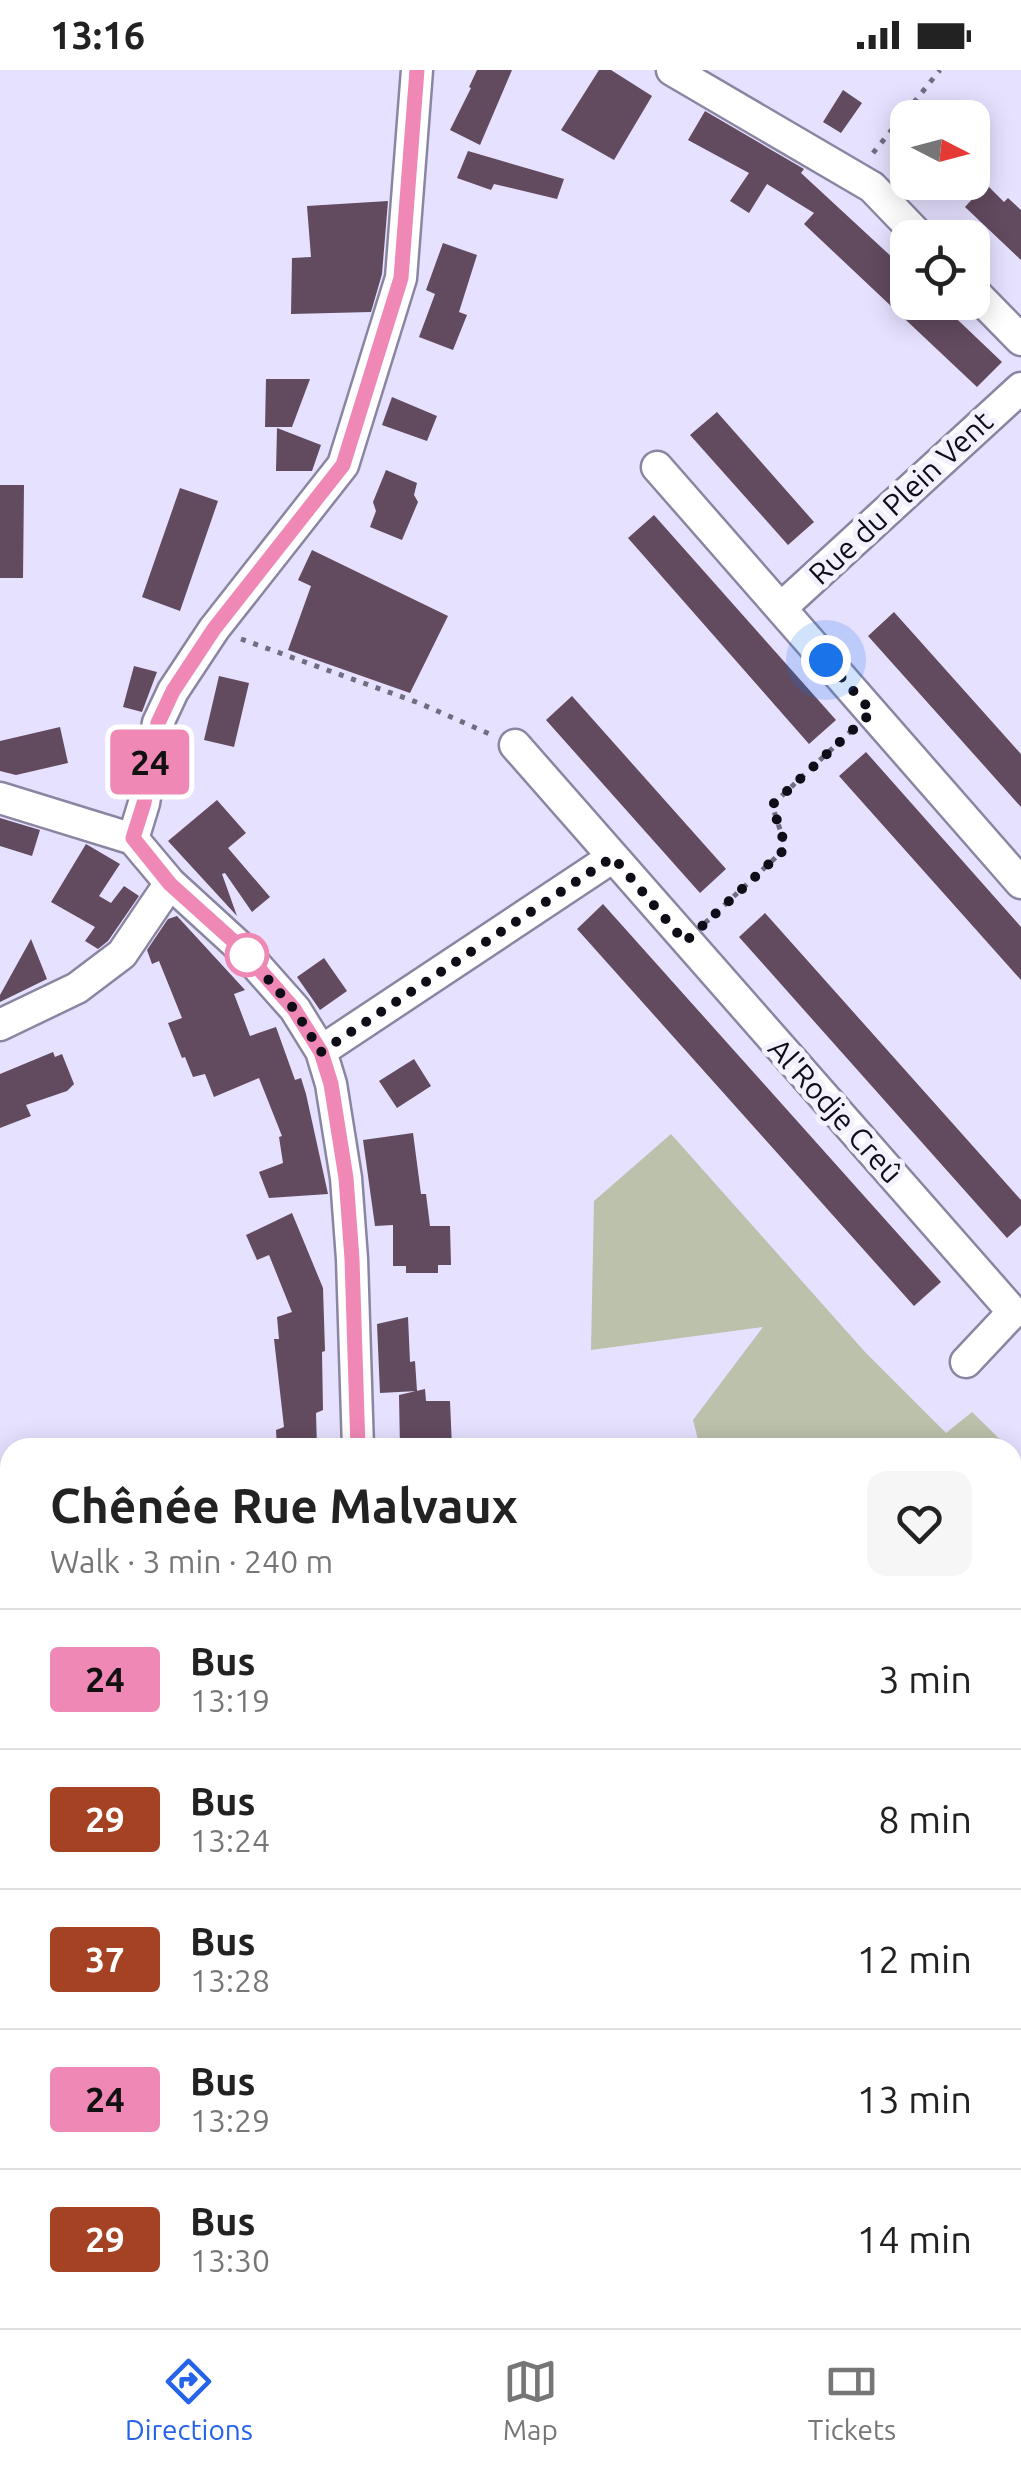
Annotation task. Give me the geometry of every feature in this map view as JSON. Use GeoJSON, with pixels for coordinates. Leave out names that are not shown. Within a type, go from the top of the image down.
{"type":"FeatureCollection","features":[{"type":"Feature","properties":{"kind":"street"},"geometry":{"type":"LineString","coordinates":[[133,838],[144,803],[158,723],[173,691],[214,629],[343,465],[401,278],[417,70]]}},
{"type":"Feature","properties":{"kind":"street"},"geometry":{"type":"LineString","coordinates":[[672,70],[872,187],[904,220]]}},
{"type":"Feature","properties":{"kind":"street"},"geometry":{"type":"LineString","coordinates":[[990,308],[1021,340]]}},
{"type":"Feature","properties":{"kind":"street","name":"Rue du Plein Vent"},"geometry":{"type":"LineString","coordinates":[[781,608],[1021,388]]}},
{"type":"Feature","properties":{"kind":"street","name":"Rue du Plein Vent"},"geometry":{"type":"LineString","coordinates":[[656,466],[1021,883]]}},
{"type":"Feature","properties":{"kind":"street","name":"Al'Rodje Creû"},"geometry":{"type":"LineString","coordinates":[[515,745],[1013,1312],[966,1362]]}},
{"type":"Feature","properties":{"kind":"street"},"geometry":{"type":"LineString","coordinates":[[0,798],[133,838],[170,884],[240,947],[294,1009],[321,1052],[331,1084],[346,1178],[358,1438]]}},
{"type":"Feature","properties":{"kind":"street"},"geometry":{"type":"LineString","coordinates":[[321,1052],[613,857]]}},
{"type":"Feature","properties":{"kind":"street"},"geometry":{"type":"LineString","coordinates":[[0,1025],[76,988],[122,954],[170,884]]}},
{"type":"Feature","properties":{"kind":"path"},"geometry":{"type":"LineString","coordinates":[[855,177],[940,70]]}},
{"type":"Feature","properties":{"kind":"path"},"geometry":{"type":"LineString","coordinates":[[214,629],[419,703],[515,745]]}},
{"type":"Feature","properties":{"kind":"path"},"geometry":{"type":"LineString","coordinates":[[685,942],[786,848],[772,805],[872,712]]}},
{"type":"Feature","properties":{"kind":"green space"},"geometry":{"type":"Polygon","coordinates":[[[671,1134],[865,1352],[946,1433],[972,1412],[999,1438],[698,1438],[693,1420],[763,1327],[591,1350],[594,1201],[671,1134]]]}},
{"type":"Feature","properties":{"kind":"building"},"geometry":{"type":"Polygon","coordinates":[[[477,70],[512,70],[480,145],[450,130],[477,70]]]}},
{"type":"Feature","properties":{"kind":"building"},"geometry":{"type":"Polygon","coordinates":[[[599,70],[611,70],[652,96],[614,160],[561,130],[599,70]]]}},
{"type":"Feature","properties":{"kind":"building"},"geometry":{"type":"Polygon","coordinates":[[[843,90],[862,103],[841,133],[823,122],[843,90]]]}},
{"type":"Feature","properties":{"kind":"building"},"geometry":{"type":"Polygon","coordinates":[[[705,111],[804,169],[801,173],[890,255],[890,305],[804,224],[814,213],[767,184],[749,213],[730,201],[749,173],[688,140],[705,111]]]}},
{"type":"Feature","properties":{"kind":"building"},"geometry":{"type":"Polygon","coordinates":[[[468,151],[564,179],[557,199],[494,184],[491,190],[457,178],[468,151]]]}},
{"type":"Feature","properties":{"kind":"building"},"geometry":{"type":"Polygon","coordinates":[[[990,188],[1004,202],[1008,198],[1021,210],[1021,260],[990,231],[990,220],[979,220],[965,207],[971,200],[990,200],[990,188]]]}},
{"type":"Feature","properties":{"kind":"building"},"geometry":{"type":"Polygon","coordinates":[[[388,201],[382,274],[371,312],[291,314],[292,258],[311,257],[307,206],[388,201]]]}},
{"type":"Feature","properties":{"kind":"building"},"geometry":{"type":"Polygon","coordinates":[[[443,243],[477,255],[459,312],[467,315],[453,350],[419,337],[435,294],[426,290],[443,243]]]}},
{"type":"Feature","properties":{"kind":"building"},"geometry":{"type":"Polygon","coordinates":[[[906,320],[958,320],[1002,362],[977,387],[906,320]]]}},
{"type":"Feature","properties":{"kind":"building"},"geometry":{"type":"Polygon","coordinates":[[[266,379],[310,379],[292,427],[265,427],[266,379]]]}},
{"type":"Feature","properties":{"kind":"building"},"geometry":{"type":"Polygon","coordinates":[[[392,397],[437,416],[427,441],[382,425],[392,397]]]}},
{"type":"Feature","properties":{"kind":"building"},"geometry":{"type":"Polygon","coordinates":[[[717,412],[814,522],[788,545],[690,435],[717,412]]]}},
{"type":"Feature","properties":{"kind":"building"},"geometry":{"type":"Polygon","coordinates":[[[277,428],[321,445],[312,471],[276,471],[277,428]]]}},
{"type":"Feature","properties":{"kind":"building"},"geometry":{"type":"Polygon","coordinates":[[[386,470],[417,483],[414,495],[418,502],[402,540],[370,527],[376,511],[373,502],[386,470]]]}},
{"type":"Feature","properties":{"kind":"building"},"geometry":{"type":"Polygon","coordinates":[[[0,485],[24,485],[23,578],[0,578],[0,485]]]}},
{"type":"Feature","properties":{"kind":"building"},"geometry":{"type":"Polygon","coordinates":[[[180,488],[218,501],[180,611],[142,597],[180,488]]]}},
{"type":"Feature","properties":{"kind":"building"},"geometry":{"type":"Polygon","coordinates":[[[654,515],[836,720],[809,744],[628,538],[654,515]]]}},
{"type":"Feature","properties":{"kind":"building"},"geometry":{"type":"Polygon","coordinates":[[[312,550],[448,616],[410,693],[288,650],[311,586],[298,580],[312,550]]]}},
{"type":"Feature","properties":{"kind":"building"},"geometry":{"type":"Polygon","coordinates":[[[894,612],[1021,754],[1021,807],[868,636],[894,612]]]}},
{"type":"Feature","properties":{"kind":"building"},"geometry":{"type":"Polygon","coordinates":[[[134,666],[157,672],[142,712],[123,707],[134,666]]]}},
{"type":"Feature","properties":{"kind":"building"},"geometry":{"type":"Polygon","coordinates":[[[219,676],[249,683],[234,747],[204,740],[219,676]]]}},
{"type":"Feature","properties":{"kind":"building"},"geometry":{"type":"Polygon","coordinates":[[[572,696],[726,869],[700,893],[546,720],[572,696]]]}},
{"type":"Feature","properties":{"kind":"building"},"geometry":{"type":"Polygon","coordinates":[[[60,727],[68,763],[16,775],[0,771],[0,741],[60,727]]]}},
{"type":"Feature","properties":{"kind":"building"},"geometry":{"type":"Polygon","coordinates":[[[866,752],[1021,927],[1021,980],[839,776],[866,752]]]}},
{"type":"Feature","properties":{"kind":"building"},"geometry":{"type":"Polygon","coordinates":[[[217,800],[246,833],[228,848],[270,897],[252,912],[222,874],[237,916],[168,841],[217,800]]]}},
{"type":"Feature","properties":{"kind":"building"},"geometry":{"type":"Polygon","coordinates":[[[0,818],[40,830],[32,856],[0,846],[0,818]]]}},
{"type":"Feature","properties":{"kind":"building"},"geometry":{"type":"Polygon","coordinates":[[[86,844],[120,864],[99,896],[111,903],[124,886],[139,896],[108,941],[98,949],[85,941],[95,927],[51,902],[86,844]]]}},
{"type":"Feature","properties":{"kind":"building"},"geometry":{"type":"Polygon","coordinates":[[[603,904],[941,1282],[914,1306],[577,929],[603,904]]]}},
{"type":"Feature","properties":{"kind":"building"},"geometry":{"type":"Polygon","coordinates":[[[765,913],[1021,1200],[1021,1225],[1007,1238],[739,937],[765,913]]]}},
{"type":"Feature","properties":{"kind":"building"},"geometry":{"type":"Polygon","coordinates":[[[177,916],[245,990],[234,994],[250,1036],[276,1027],[295,1080],[301,1078],[306,1094],[328,1194],[269,1198],[259,1172],[283,1163],[279,1137],[282,1136],[259,1078],[214,1097],[205,1074],[193,1077],[185,1057],[182,1058],[168,1023],[182,1018],[159,961],[152,964],[147,950],[168,919],[177,916]]]}},
{"type":"Feature","properties":{"kind":"building"},"geometry":{"type":"Polygon","coordinates":[[[31,939],[47,979],[0,1002],[0,995],[31,939]]]}},
{"type":"Feature","properties":{"kind":"building"},"geometry":{"type":"Polygon","coordinates":[[[324,958],[347,991],[320,1010],[297,977],[324,958]]]}},
{"type":"Feature","properties":{"kind":"building"},"geometry":{"type":"Polygon","coordinates":[[[53,1052],[55,1057],[62,1054],[74,1084],[67,1091],[26,1105],[31,1116],[0,1128],[0,1074],[53,1052]]]}},
{"type":"Feature","properties":{"kind":"building"},"geometry":{"type":"Polygon","coordinates":[[[414,1059],[431,1086],[397,1108],[379,1081],[414,1059]]]}},
{"type":"Feature","properties":{"kind":"building"},"geometry":{"type":"Polygon","coordinates":[[[413,1133],[421,1194],[426,1194],[430,1226],[450,1226],[451,1265],[438,1265],[438,1273],[406,1273],[406,1266],[393,1266],[393,1225],[375,1226],[363,1140],[413,1133]]]}},
{"type":"Feature","properties":{"kind":"building"},"geometry":{"type":"Polygon","coordinates":[[[292,1213],[323,1288],[323,1410],[316,1413],[317,1438],[276,1438],[276,1430],[284,1427],[274,1339],[279,1339],[277,1317],[292,1312],[269,1255],[257,1260],[246,1235],[292,1213]]]}},
{"type":"Feature","properties":{"kind":"building"},"geometry":{"type":"Polygon","coordinates":[[[408,1317],[410,1362],[415,1361],[417,1391],[380,1393],[377,1324],[408,1317]]]}},
{"type":"Feature","properties":{"kind":"building"},"geometry":{"type":"Polygon","coordinates":[[[425,1389],[426,1401],[450,1401],[452,1438],[400,1438],[399,1395],[425,1389]]]}},
{"type":"Feature","properties":{"kind":"bus line","name":"24"},"geometry":{"type":"LineString","coordinates":[[358,1438],[346,1178],[331,1084],[321,1052],[294,1009],[240,947],[170,884],[133,838],[144,803],[158,723],[173,691],[214,629],[343,465],[401,278],[417,70]]}},
{"type":"Feature","properties":{"kind":"route"},"geometry":{"type":"LineString","coordinates":[[247,955],[240,947],[294,1009],[321,1052],[613,857],[685,942],[786,848],[772,805],[872,712],[826,660]]}}]}
